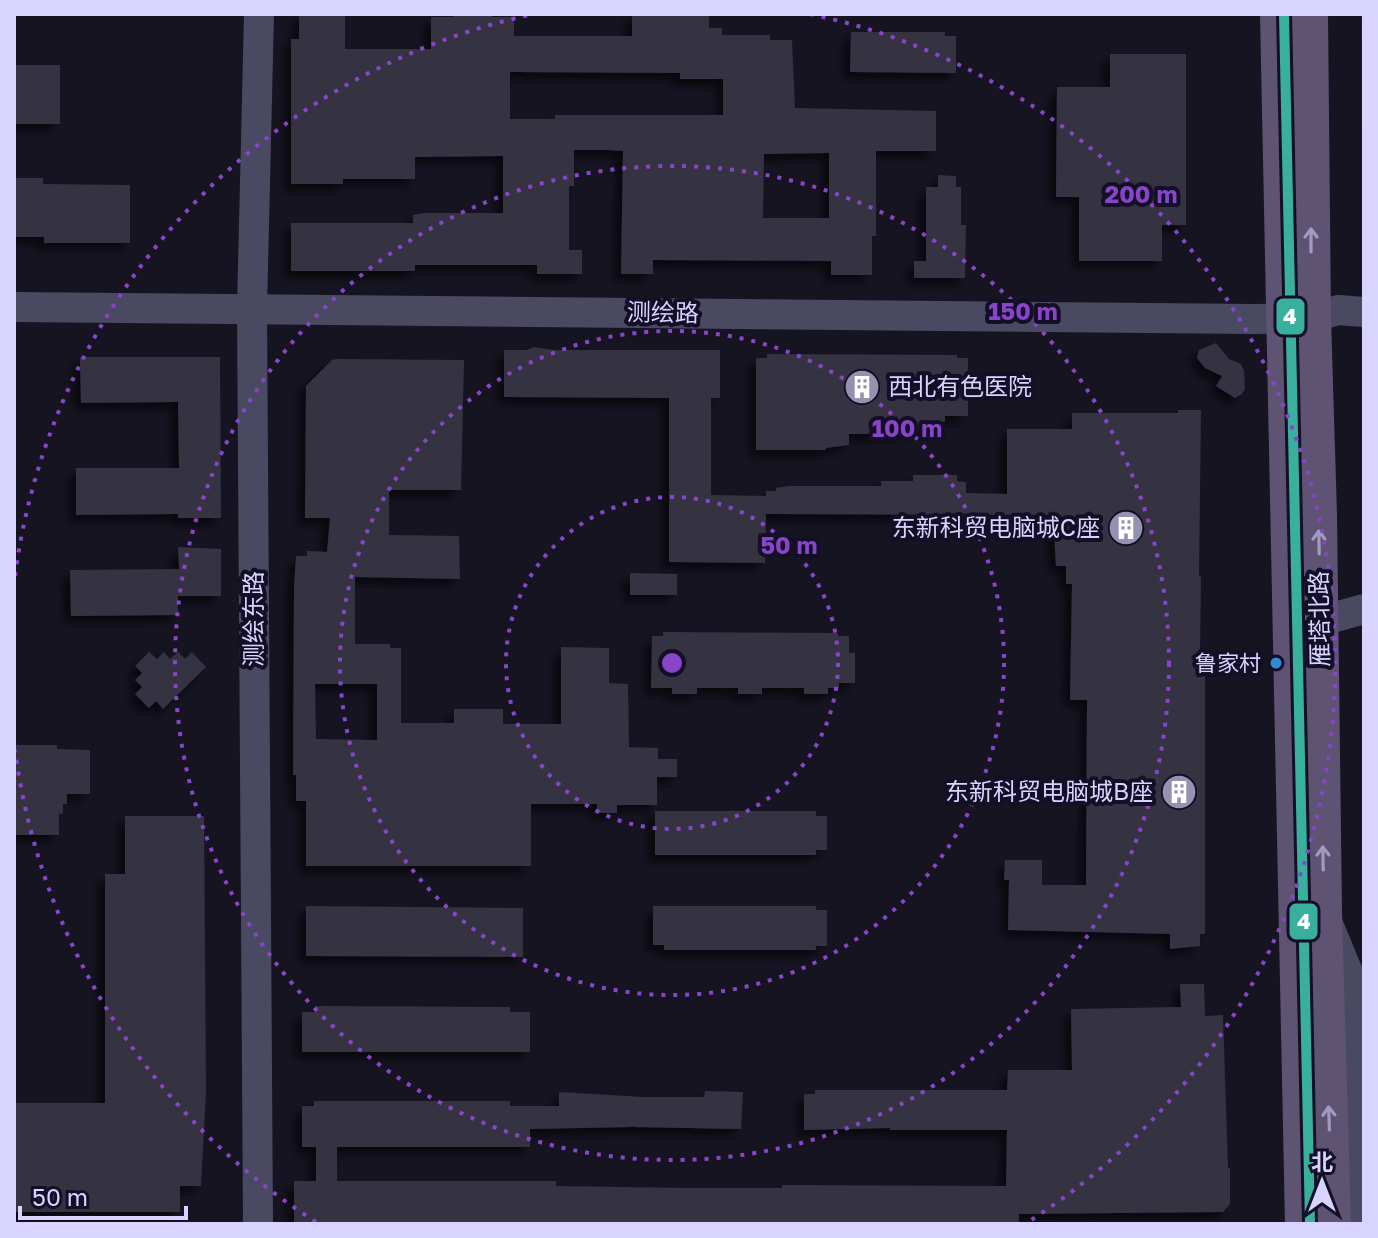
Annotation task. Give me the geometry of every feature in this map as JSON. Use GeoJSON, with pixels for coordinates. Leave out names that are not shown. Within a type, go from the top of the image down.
{"type":"FeatureCollection","features":[{"type":"Feature","properties":{"kind":"main road","name":"雁塔北路"},"geometry":{"type":"LineString","coordinates":[[1279,14],[1321,621],[1323,912],[1332,1224]]}},
{"type":"Feature","properties":{"kind":"main road","name":"雁塔北路"},"geometry":{"type":"LineString","coordinates":[[1304,1224],[1298,318],[1309,14]]}},
{"type":"Feature","properties":{"kind":"street","name":"测绘东路"},"geometry":{"type":"LineString","coordinates":[[258,1224],[252,309],[259,14]]}},
{"type":"Feature","properties":{"kind":"street","name":"测绘路"},"geometry":{"type":"LineString","coordinates":[[14,307],[1298,318],[1338,310],[1364,312]]}},
{"type":"Feature","properties":{"kind":"street"},"geometry":{"type":"LineString","coordinates":[[1321,621],[1364,609]]}},
{"type":"Feature","properties":{"kind":"street"},"geometry":{"type":"LineString","coordinates":[[1323,912],[1359,999],[1362,1224]]}},
{"type":"Feature","properties":{"kind":"green space"},"geometry":{"type":"Polygon","coordinates":[[[1361,14],[1364,14],[1364,257],[1363,257],[1361,14]]]}},
{"type":"Feature","properties":{"kind":"building"},"geometry":{"type":"Polygon","coordinates":[[[299,14],[345,14],[345,49],[431,49],[431,17],[453,17],[453,14],[514,17],[514,36],[632,36],[632,14],[709,14],[709,28],[722,28],[722,35],[770,35],[770,40],[792,40],[795,108],[936,111],[936,151],[876,151],[876,236],[872,236],[872,275],[831,275],[831,261],[653,260],[653,274],[621,274],[623,151],[607,150],[574,150],[574,186],[569,186],[569,250],[582,250],[582,274],[537,274],[537,265],[415,265],[415,271],[291,271],[291,223],[413,223],[413,215],[424,213],[503,213],[503,156],[415,157],[415,179],[343,179],[343,184],[291,184],[291,39],[299,39],[299,14]],[[510,72],[510,119],[555,119],[555,115],[723,115],[723,79],[680,79],[680,73],[510,72]],[[829,153],[764,154],[763,218],[829,218],[829,153]]]}},
{"type":"Feature","properties":{"kind":"building"},"geometry":{"type":"Polygon","coordinates":[[[851,32],[945,32],[945,36],[956,36],[956,73],[850,72],[851,32]]]}},
{"type":"Feature","properties":{"kind":"building"},"geometry":{"type":"Polygon","coordinates":[[[1110,54],[1186,54],[1186,225],[1162,225],[1162,261],[1079,261],[1079,197],[1056,197],[1057,87],[1110,87],[1110,54]]]}},
{"type":"Feature","properties":{"kind":"building"},"geometry":{"type":"Polygon","coordinates":[[[14,65],[60,65],[60,124],[14,124],[14,65]]]}},
{"type":"Feature","properties":{"kind":"building"},"geometry":{"type":"Polygon","coordinates":[[[938,175],[956,176],[956,187],[961,187],[961,225],[966,225],[965,278],[914,278],[914,261],[926,261],[926,187],[938,187],[938,175]]]}},
{"type":"Feature","properties":{"kind":"building"},"geometry":{"type":"Polygon","coordinates":[[[14,178],[43,178],[43,184],[130,185],[130,243],[44,243],[44,237],[14,237],[14,178]]]}},
{"type":"Feature","properties":{"kind":"building"},"geometry":{"type":"Polygon","coordinates":[[[1216,343],[1229,359],[1241,364],[1244,371],[1245,389],[1235,398],[1216,386],[1222,376],[1205,368],[1197,358],[1199,350],[1216,343]]]}},
{"type":"Feature","properties":{"kind":"building"},"geometry":{"type":"Polygon","coordinates":[[[534,347],[554,350],[720,350],[720,398],[711,398],[711,495],[766,496],[766,491],[788,486],[881,486],[881,481],[913,481],[913,475],[957,475],[957,481],[966,482],[966,493],[1007,494],[1007,429],[1072,429],[1072,413],[1178,413],[1178,410],[1201,410],[1199,576],[1200,652],[1205,652],[1205,934],[1200,934],[1200,946],[1170,949],[1170,934],[1008,930],[1009,880],[1004,880],[1005,860],[1042,860],[1042,885],[1086,885],[1087,700],[1070,700],[1072,584],[1066,584],[1066,566],[1056,566],[1053,515],[766,514],[765,563],[669,562],[669,398],[504,397],[504,350],[534,347]]]}},
{"type":"Feature","properties":{"kind":"building","name":"西北有色医院"},"geometry":{"type":"Polygon","coordinates":[[[767,354],[957,355],[957,358],[968,358],[968,416],[945,416],[945,422],[922,422],[922,428],[899,428],[899,434],[849,434],[849,445],[826,450],[756,450],[756,358],[767,358],[767,354]]]}},
{"type":"Feature","properties":{"kind":"building"},"geometry":{"type":"Polygon","coordinates":[[[80,357],[220,357],[221,518],[178,518],[178,514],[76,515],[76,468],[179,468],[178,402],[81,403],[80,357]]]}},
{"type":"Feature","properties":{"kind":"building"},"geometry":{"type":"Polygon","coordinates":[[[332,360],[464,360],[461,490],[389,490],[389,535],[459,536],[460,579],[355,577],[355,644],[390,644],[390,648],[401,648],[401,723],[454,723],[454,709],[503,709],[503,724],[561,724],[561,647],[609,648],[609,683],[628,684],[629,747],[658,748],[658,759],[677,759],[677,777],[657,777],[657,805],[617,805],[617,813],[597,813],[597,804],[531,804],[531,866],[306,866],[306,801],[296,801],[296,775],[293,775],[294,586],[296,556],[307,556],[307,551],[327,552],[330,518],[305,518],[306,386],[332,360]],[[315,684],[316,739],[377,740],[377,684],[315,684]]]}},
{"type":"Feature","properties":{"kind":"building"},"geometry":{"type":"Polygon","coordinates":[[[178,547],[221,549],[221,596],[178,596],[178,615],[71,616],[70,570],[179,569],[178,547]]]}},
{"type":"Feature","properties":{"kind":"building"},"geometry":{"type":"Polygon","coordinates":[[[630,573],[677,574],[677,595],[630,595],[630,573]]]}},
{"type":"Feature","properties":{"kind":"building"},"geometry":{"type":"Polygon","coordinates":[[[663,632],[838,633],[838,636],[849,636],[849,653],[855,653],[855,683],[839,683],[839,688],[828,688],[828,694],[804,694],[804,688],[762,688],[762,694],[738,694],[738,688],[697,688],[697,694],[672,694],[672,688],[651,688],[652,636],[663,636],[663,632]]]}},
{"type":"Feature","properties":{"kind":"building"},"geometry":{"type":"Polygon","coordinates":[[[149,652],[157,659],[164,652],[170,659],[178,652],[185,659],[192,652],[206,667],[163,709],[156,701],[149,708],[135,694],[142,687],[135,680],[142,673],[135,666],[149,652]]]}},
{"type":"Feature","properties":{"kind":"building"},"geometry":{"type":"Polygon","coordinates":[[[16,745],[57,745],[57,749],[90,750],[90,794],[67,794],[63,814],[59,814],[59,835],[14,835],[16,745]]]}},
{"type":"Feature","properties":{"kind":"building"},"geometry":{"type":"Polygon","coordinates":[[[655,811],[816,811],[816,816],[827,816],[827,850],[816,850],[816,855],[655,855],[655,811]]]}},
{"type":"Feature","properties":{"kind":"building"},"geometry":{"type":"Polygon","coordinates":[[[125,816],[204,816],[206,1091],[201,1186],[180,1186],[180,1212],[14,1212],[14,1103],[105,1103],[105,874],[125,874],[125,816]]]}},
{"type":"Feature","properties":{"kind":"building"},"geometry":{"type":"Polygon","coordinates":[[[306,906],[523,908],[523,957],[306,956],[306,906]]]}},
{"type":"Feature","properties":{"kind":"building"},"geometry":{"type":"Polygon","coordinates":[[[653,906],[816,906],[816,910],[827,910],[827,946],[816,946],[816,950],[664,950],[664,945],[653,945],[653,906]]]}},
{"type":"Feature","properties":{"kind":"building"},"geometry":{"type":"Polygon","coordinates":[[[1180,984],[1204,984],[1205,1016],[1223,1015],[1230,1204],[1223,1212],[1019,1214],[1019,1224],[294,1224],[294,1181],[316,1181],[316,1147],[302,1147],[302,1106],[314,1106],[314,1101],[510,1101],[510,1106],[559,1106],[559,1092],[704,1097],[705,1091],[743,1092],[741,1129],[530,1129],[530,1147],[337,1147],[337,1181],[556,1181],[556,1186],[689,1188],[782,1188],[782,1185],[1006,1186],[1007,1130],[804,1130],[804,1094],[815,1094],[815,1090],[1007,1090],[1008,1070],[1072,1070],[1071,1009],[1181,1007],[1180,984]]]}},
{"type":"Feature","properties":{"kind":"building"},"geometry":{"type":"Polygon","coordinates":[[[315,1006],[510,1007],[510,1012],[530,1012],[530,1052],[302,1052],[302,1012],[315,1012],[315,1006]]]}},
{"type":"Feature","properties":{"kind":"transit line","name":"4"},"geometry":{"type":"LineString","coordinates":[[1284,14],[1310,1224]]}},
{"type":"Feature","properties":{"kind":"place","name":"西北有色医院"},"geometry":{"type":"Point","coordinates":[862,387]}},
{"type":"Feature","properties":{"kind":"place","name":"东新科贸电脑城C座"},"geometry":{"type":"Point","coordinates":[1126,528]}},
{"type":"Feature","properties":{"kind":"place","name":"鲁家村"},"geometry":{"type":"Point","coordinates":[1276,663]}},
{"type":"Feature","properties":{"kind":"place","name":"东新科贸电脑城B座"},"geometry":{"type":"Point","coordinates":[1179,792]}}]}
